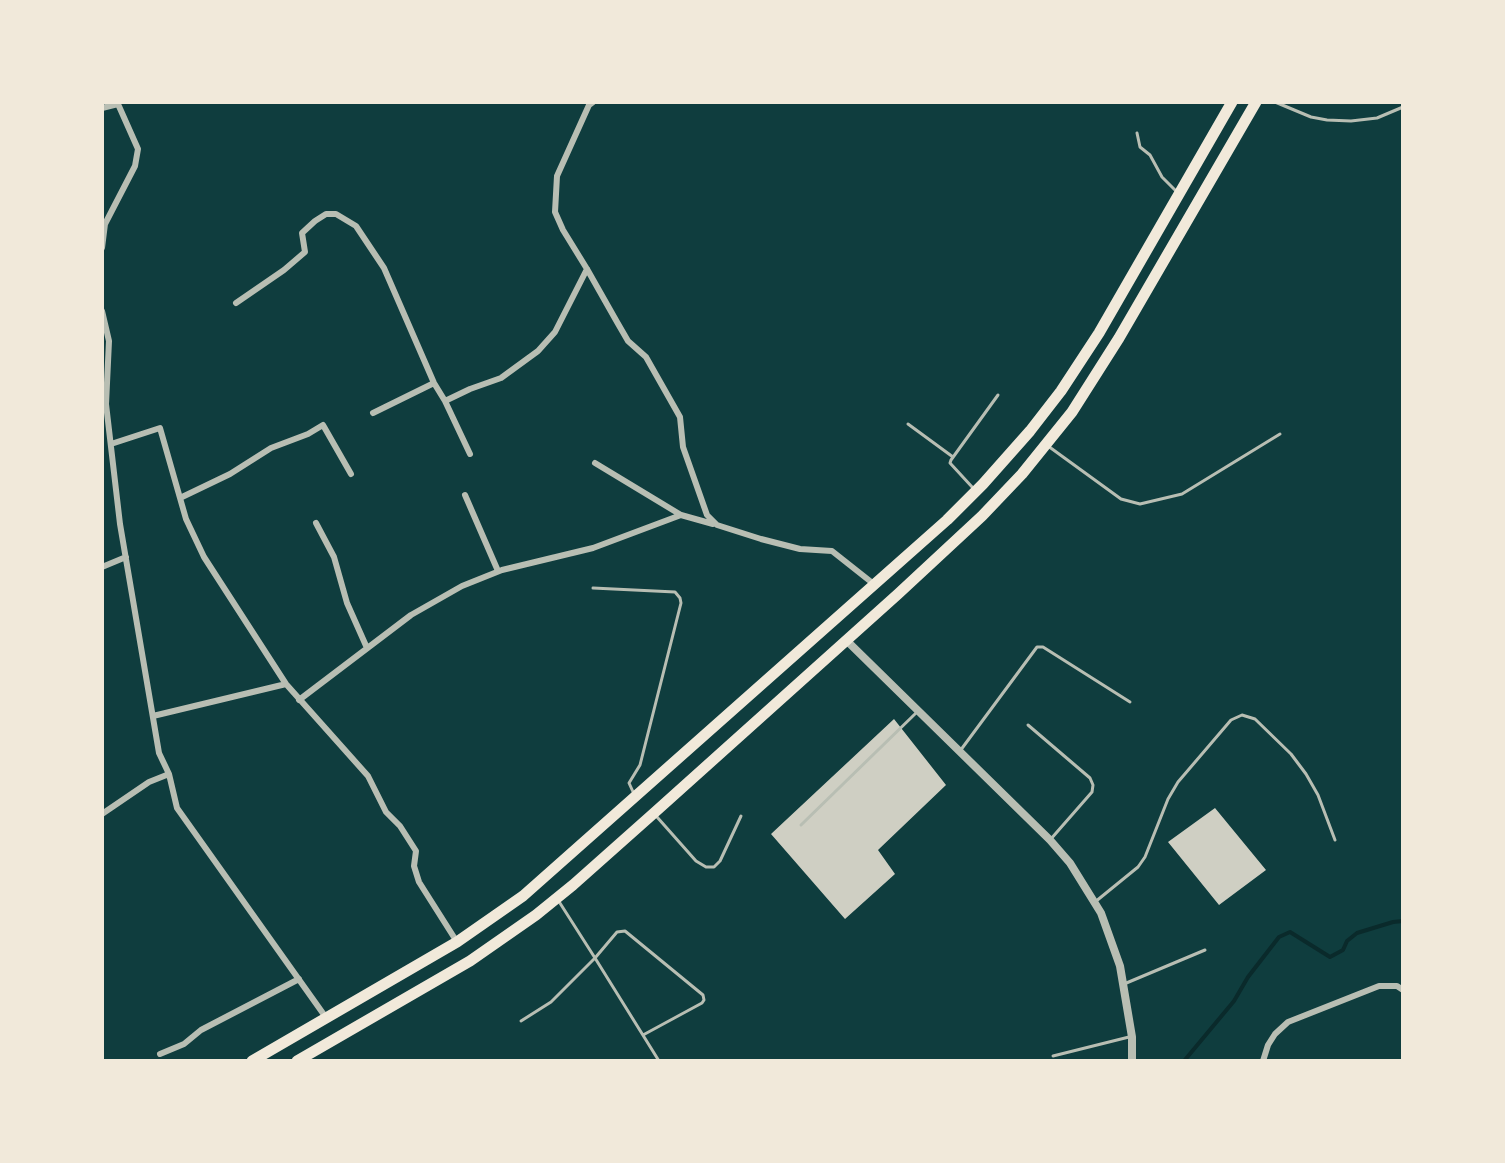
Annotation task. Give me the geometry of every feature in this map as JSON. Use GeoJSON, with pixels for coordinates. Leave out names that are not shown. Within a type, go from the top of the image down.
{"type":"FeatureCollection","features":[{"type":"Feature","properties":{"kind":"highway"},"geometry":{"type":"LineString","coordinates":[[252,1061],[457,942],[523,896],[947,520],[1030,431],[1081,363],[1232,102]]}},
{"type":"Feature","properties":{"kind":"highway"},"geometry":{"type":"LineString","coordinates":[[297,1061],[470,961],[557,899],[982,516],[1072,412],[1119,338],[1256,102]]}},
{"type":"Feature","properties":{"kind":"highway"},"geometry":{"type":"LineString","coordinates":[[637,797],[654,813]]}},
{"type":"Feature","properties":{"kind":"highway"},"geometry":{"type":"LineString","coordinates":[[523,896],[536,915]]}},
{"type":"Feature","properties":{"kind":"street"},"geometry":{"type":"LineString","coordinates":[[593,102],[557,176],[555,212],[628,341],[646,357],[680,417],[683,447],[707,515],[717,525]]}},
{"type":"Feature","properties":{"kind":"street"},"geometry":{"type":"LineString","coordinates":[[102,108],[118,103],[138,149],[135,166],[105,224],[102,248]]}},
{"type":"Feature","properties":{"kind":"street"},"geometry":{"type":"LineString","coordinates":[[236,303],[305,252],[302,233],[315,221],[326,214],[336,214],[356,226],[384,268],[434,383],[470,454]]}},
{"type":"Feature","properties":{"kind":"street"},"geometry":{"type":"LineString","coordinates":[[445,401],[501,378],[538,351],[555,332],[587,269]]}},
{"type":"Feature","properties":{"kind":"street"},"geometry":{"type":"LineString","coordinates":[[102,311],[109,341],[106,404],[111,444],[126,557],[159,753],[169,774],[177,808],[327,1019]]}},
{"type":"Feature","properties":{"kind":"street"},"geometry":{"type":"LineString","coordinates":[[373,413],[434,383]]}},
{"type":"Feature","properties":{"kind":"street"},"geometry":{"type":"LineString","coordinates":[[180,498],[230,474],[271,448],[323,425],[351,474]]}},
{"type":"Feature","properties":{"kind":"street"},"geometry":{"type":"LineString","coordinates":[[111,444],[160,428],[186,519],[204,557],[286,684],[368,776],[386,812],[400,826],[416,851],[414,866],[419,882],[457,942]]}},
{"type":"Feature","properties":{"kind":"street"},"geometry":{"type":"LineString","coordinates":[[595,463],[681,515],[800,549],[832,551],[875,585]]}},
{"type":"Feature","properties":{"kind":"street"},"geometry":{"type":"LineString","coordinates":[[465,495],[498,571]]}},
{"type":"Feature","properties":{"kind":"street"},"geometry":{"type":"LineString","coordinates":[[299,700],[411,615],[462,586],[498,571],[593,548],[681,515]]}},
{"type":"Feature","properties":{"kind":"street"},"geometry":{"type":"LineString","coordinates":[[316,523],[334,557],[347,603],[367,648]]}},
{"type":"Feature","properties":{"kind":"street"},"geometry":{"type":"LineString","coordinates":[[102,567],[126,557]]}},
{"type":"Feature","properties":{"kind":"street"},"geometry":{"type":"LineString","coordinates":[[846,640],[1070,863],[1095,902],[1111,940],[1124,984],[1132,1037],[1132,1061]]}},
{"type":"Feature","properties":{"kind":"street"},"geometry":{"type":"LineString","coordinates":[[153,716],[286,684]]}},
{"type":"Feature","properties":{"kind":"street"},"geometry":{"type":"LineString","coordinates":[[102,814],[149,782],[169,774]]}},
{"type":"Feature","properties":{"kind":"street"},"geometry":{"type":"LineString","coordinates":[[160,1054],[184,1044],[201,1030],[299,979]]}},
{"type":"Feature","properties":{"kind":"street"},"geometry":{"type":"LineString","coordinates":[[1263,1061],[1275,1034],[1288,1022],[1379,986],[1397,986],[1403,990]]}},
{"type":"Feature","properties":{"kind":"lane"},"geometry":{"type":"LineString","coordinates":[[1275,102],[1311,117],[1351,121],[1377,118],[1403,107]]}},
{"type":"Feature","properties":{"kind":"lane"},"geometry":{"type":"LineString","coordinates":[[1137,133],[1140,147],[1150,155],[1162,177],[1179,194]]}},
{"type":"Feature","properties":{"kind":"lane"},"geometry":{"type":"LineString","coordinates":[[976,491],[950,463],[998,395]]}},
{"type":"Feature","properties":{"kind":"lane"},"geometry":{"type":"LineString","coordinates":[[908,424],[953,457]]}},
{"type":"Feature","properties":{"kind":"lane"},"geometry":{"type":"LineString","coordinates":[[1030,431],[1121,499],[1140,504],[1182,494],[1280,434]]}},
{"type":"Feature","properties":{"kind":"lane"},"geometry":{"type":"LineString","coordinates":[[593,588],[675,592],[680,598],[640,765],[629,783],[637,797]]}},
{"type":"Feature","properties":{"kind":"lane"},"geometry":{"type":"LineString","coordinates":[[960,751],[1037,647],[1043,647],[1130,702]]}},
{"type":"Feature","properties":{"kind":"lane"},"geometry":{"type":"LineString","coordinates":[[801,825],[919,711]]}},
{"type":"Feature","properties":{"kind":"lane"},"geometry":{"type":"LineString","coordinates":[[1095,902],[1138,867],[1178,782],[1231,720],[1242,715],[1255,719],[1291,754],[1306,774],[1318,795],[1335,840]]}},
{"type":"Feature","properties":{"kind":"lane"},"geometry":{"type":"LineString","coordinates":[[1028,725],[1090,778],[1093,785],[1092,792],[1050,840]]}},
{"type":"Feature","properties":{"kind":"lane"},"geometry":{"type":"LineString","coordinates":[[654,813],[696,861],[706,867],[714,867],[720,861],[741,816]]}},
{"type":"Feature","properties":{"kind":"lane"},"geometry":{"type":"LineString","coordinates":[[557,899],[659,1061]]}},
{"type":"Feature","properties":{"kind":"lane"},"geometry":{"type":"LineString","coordinates":[[521,1021],[551,1002],[617,932],[625,931],[703,995],[704,1000],[643,1035]]}},
{"type":"Feature","properties":{"kind":"lane"},"geometry":{"type":"LineString","coordinates":[[1124,984],[1205,950]]}},
{"type":"Feature","properties":{"kind":"lane"},"geometry":{"type":"LineString","coordinates":[[1053,1056],[1132,1037]]}},
{"type":"Feature","properties":{"kind":"building"},"geometry":{"type":"Polygon","coordinates":[[[894,719],[946,785],[878,850],[895,874],[845,919],[771,834],[894,719]]]}},
{"type":"Feature","properties":{"kind":"building"},"geometry":{"type":"Polygon","coordinates":[[[1215,808],[1266,870],[1219,905],[1168,842],[1215,808]]]}},
{"type":"Feature","properties":{"kind":"waterway"},"geometry":{"type":"LineString","coordinates":[[1184,1061],[1234,1001],[1279,937],[1290,932],[1330,957],[1343,950],[1347,941],[1357,933],[1403,921]]}}]}
